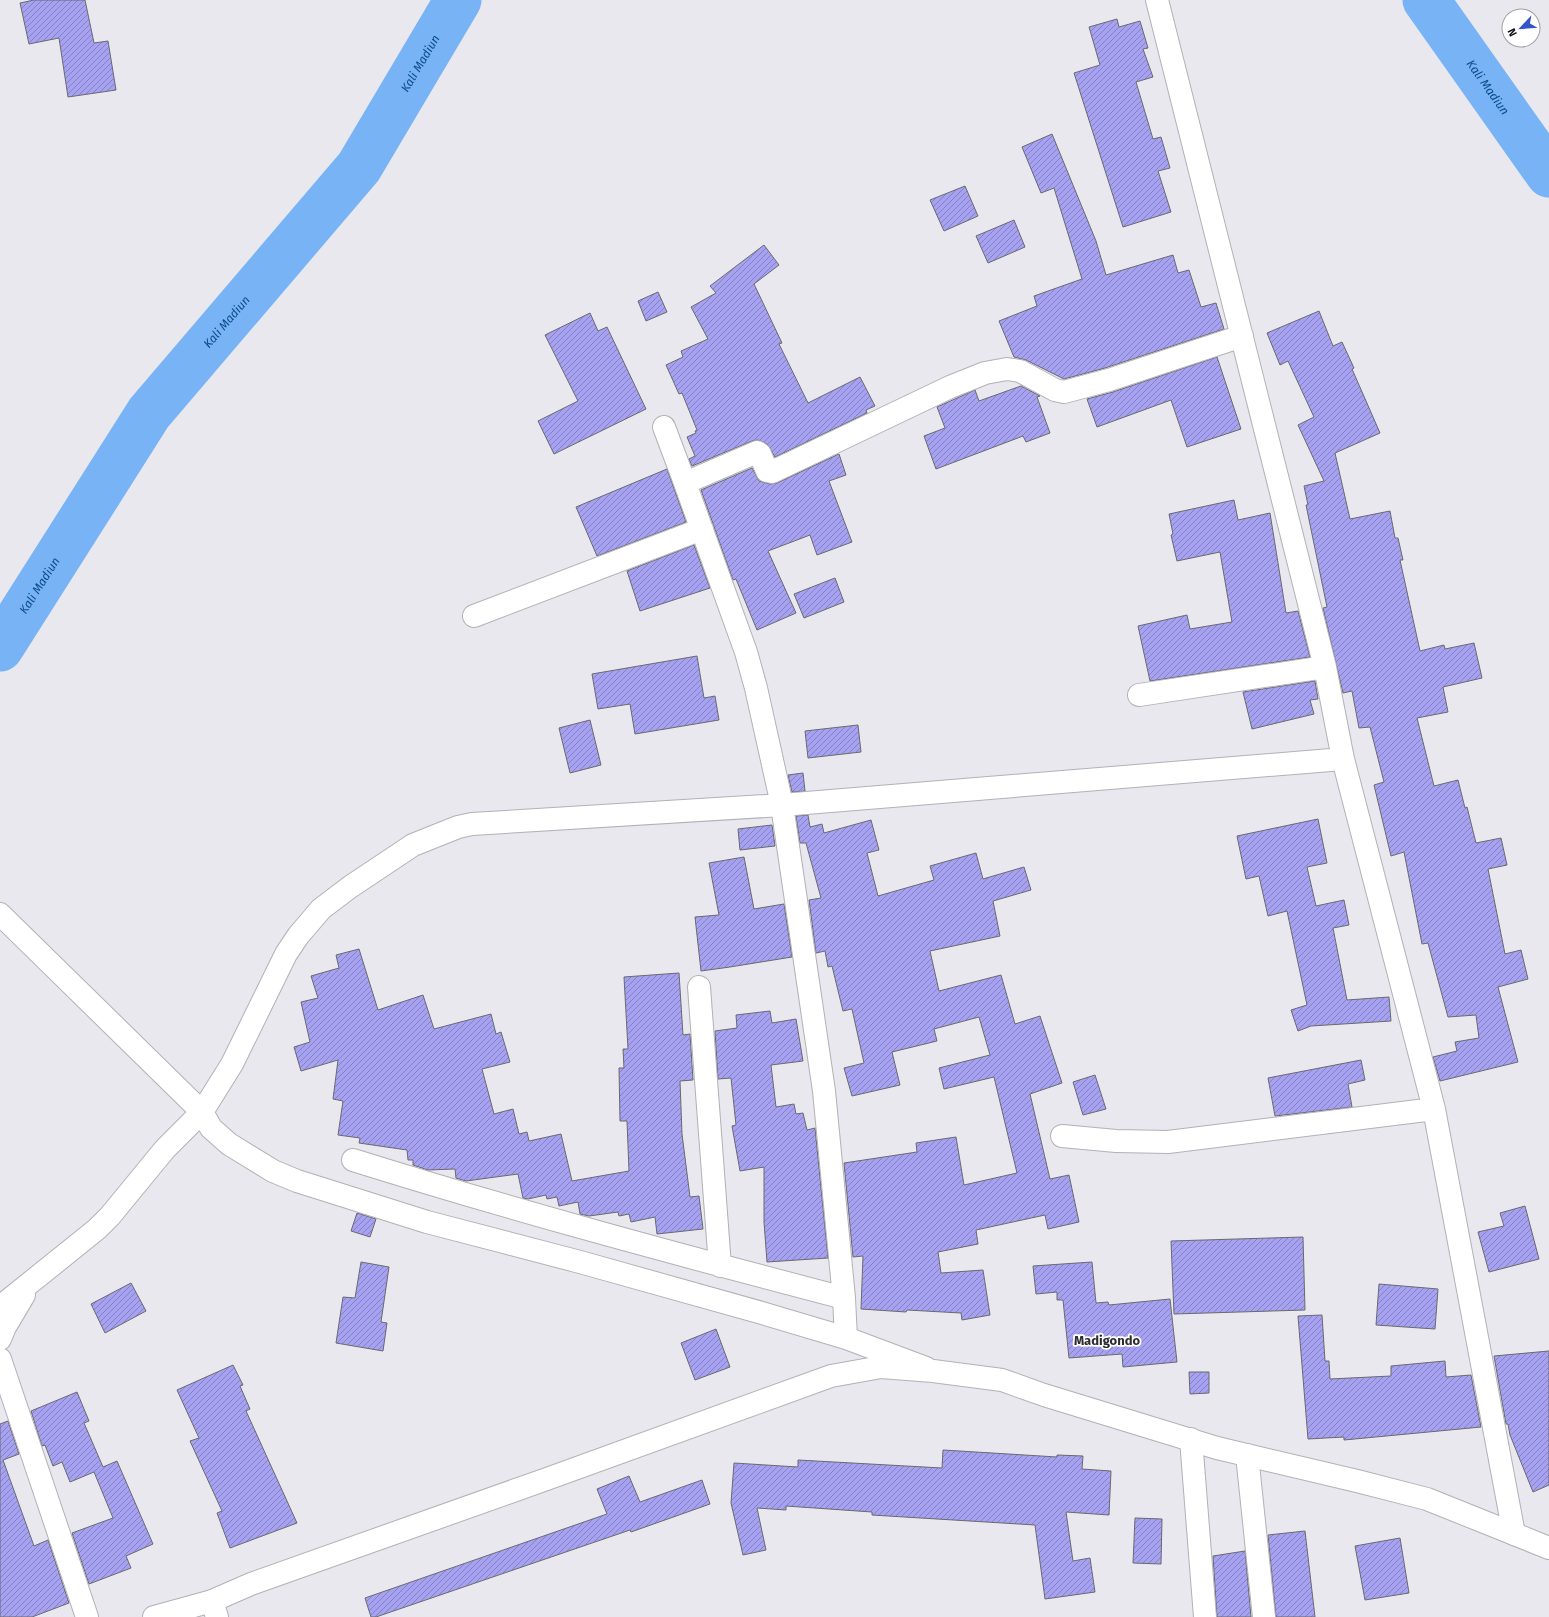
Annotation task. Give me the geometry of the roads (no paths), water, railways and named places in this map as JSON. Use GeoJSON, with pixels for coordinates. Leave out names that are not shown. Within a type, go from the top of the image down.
{"type":"FeatureCollection","features":[{"type":"Feature","properties":{"kind":"street"},"geometry":{"type":"LineString","coordinates":[[1157,0],[1325,667],[1343,759],[1434,1109],[1514,1534]]}},
{"type":"Feature","properties":{"kind":"street"},"geometry":{"type":"LineString","coordinates":[[685,483],[757,452],[760,454],[767,471],[772,472],[950,387],[998,370],[1020,371],[1055,390],[1064,392],[1109,380],[1242,336]]}},
{"type":"Feature","properties":{"kind":"street"},"geometry":{"type":"LineString","coordinates":[[664,427],[746,652],[756,688],[782,806],[824,1091],[844,1298],[846,1338]]}},
{"type":"Feature","properties":{"kind":"street"},"geometry":{"type":"LineString","coordinates":[[474,616],[702,529]]}},
{"type":"Feature","properties":{"kind":"street"},"geometry":{"type":"LineString","coordinates":[[1139,695],[1325,667]]}},
{"type":"Feature","properties":{"kind":"street"},"geometry":{"type":"LineString","coordinates":[[0,1307],[97,1229],[165,1149],[202,1112],[232,1064],[286,954],[298,936],[321,909],[350,887],[413,845],[458,827],[472,824],[782,806],[1343,759]]}},
{"type":"Feature","properties":{"kind":"street"},"geometry":{"type":"LineString","coordinates":[[0,914],[202,1112],[210,1128],[229,1144],[273,1171],[297,1181],[427,1222],[580,1262],[846,1338],[933,1371]]}},
{"type":"Feature","properties":{"kind":"street"},"geometry":{"type":"LineString","coordinates":[[699,987],[720,1266]]}},
{"type":"Feature","properties":{"kind":"street"},"geometry":{"type":"LineString","coordinates":[[1062,1136],[1116,1141],[1168,1142],[1434,1109]]}},
{"type":"Feature","properties":{"kind":"street"},"geometry":{"type":"LineString","coordinates":[[354,1160],[436,1186],[720,1266],[844,1298]]}},
{"type":"Feature","properties":{"kind":"street"},"geometry":{"type":"LineString","coordinates":[[0,1339],[5,1327],[32,1281]]}},
{"type":"Feature","properties":{"kind":"street"},"geometry":{"type":"LineString","coordinates":[[0,1360],[87,1617]]}},
{"type":"Feature","properties":{"kind":"street"},"geometry":{"type":"LineString","coordinates":[[154,1617],[215,1609],[251,1584],[831,1376],[880,1367],[933,1371],[1002,1380],[1044,1395],[1247,1455],[1427,1499],[1549,1548]]}},
{"type":"Feature","properties":{"kind":"street"},"geometry":{"type":"LineString","coordinates":[[1191,1439],[1205,1617]]}},
{"type":"Feature","properties":{"kind":"street"},"geometry":{"type":"LineString","coordinates":[[1247,1455],[1264,1617]]}},
{"type":"Feature","properties":{"kind":"waterway","name":"Kali Madiun"},"geometry":{"type":"LineString","coordinates":[[0,648],[149,413],[359,167],[458,0]]}},
{"type":"Feature","properties":{"kind":"waterway","name":"Kali Madiun"},"geometry":{"type":"LineString","coordinates":[[1426,0],[1549,174]]}},
{"type":"Feature","properties":{"kind":"district","name":"Madigondo"},"geometry":{"type":"Point","coordinates":[1107,1340]}}]}
